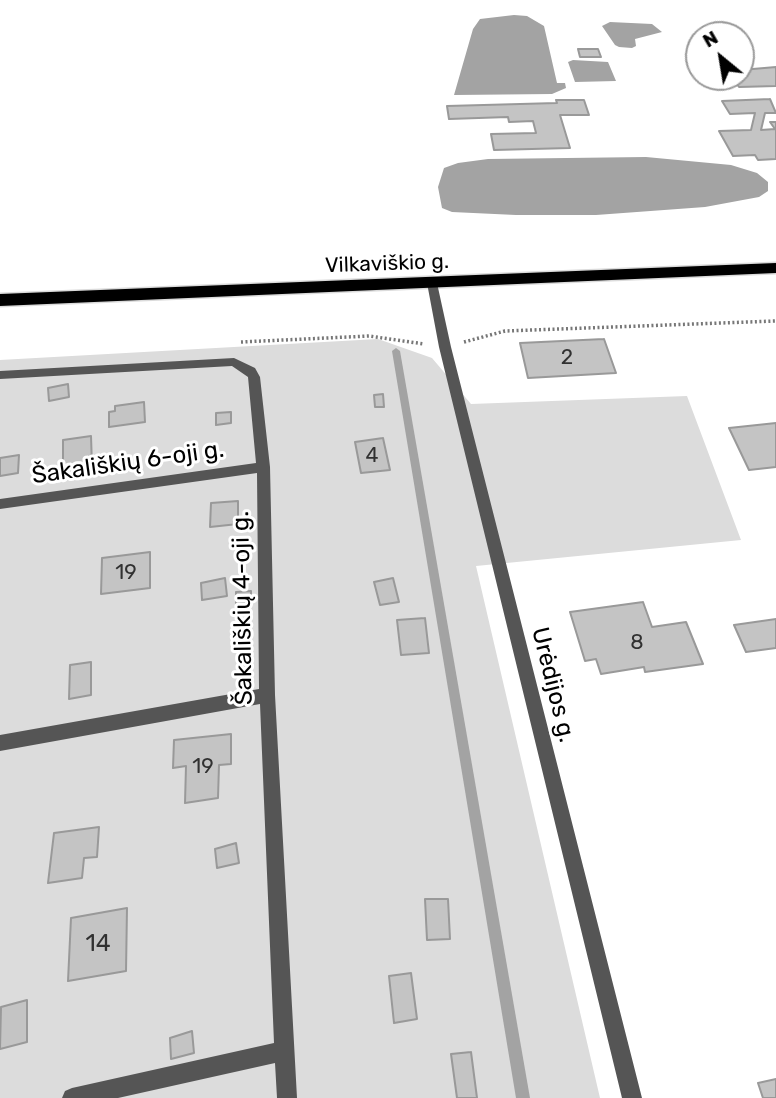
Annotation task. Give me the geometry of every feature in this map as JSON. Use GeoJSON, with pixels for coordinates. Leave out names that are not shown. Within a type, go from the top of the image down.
{"type":"FeatureCollection","features":[{"type":"Feature","properties":{"kind":"highway","name":"Vilkaviškio g."},"geometry":{"type":"LineString","coordinates":[[0,300],[776,268]]}},
{"type":"Feature","properties":{"kind":"street","name":"Urėdijos g."},"geometry":{"type":"LineString","coordinates":[[432,283],[445,347],[632,1098]]}},
{"type":"Feature","properties":{"kind":"street","name":"Šakališkių 4-oji g."},"geometry":{"type":"LineString","coordinates":[[0,375],[234,362],[251,371],[254,377],[263,467],[267,695],[287,1098]]}},
{"type":"Feature","properties":{"kind":"street","name":"Šakališkių 6-oji g."},"geometry":{"type":"LineString","coordinates":[[0,504],[263,467]]}},
{"type":"Feature","properties":{"kind":"street"},"geometry":{"type":"LineString","coordinates":[[0,743],[267,695]]}},
{"type":"Feature","properties":{"kind":"street"},"geometry":{"type":"LineString","coordinates":[[72,1098],[285,1051]]}},
{"type":"Feature","properties":{"kind":"path"},"geometry":{"type":"LineString","coordinates":[[232,342],[369,336],[445,347],[505,331],[776,321]]}},
{"type":"Feature","properties":{"kind":"shaded area"},"geometry":{"type":"Polygon","coordinates":[[[527,16],[544,26],[557,83],[565,83],[566,88],[552,94],[454,95],[473,29],[480,19],[527,16]]]}},
{"type":"Feature","properties":{"kind":"shaded area"},"geometry":{"type":"Polygon","coordinates":[[[610,22],[652,24],[662,32],[635,39],[636,46],[632,48],[619,47],[602,26],[610,22]]]}},
{"type":"Feature","properties":{"kind":"shaded area"},"geometry":{"type":"Polygon","coordinates":[[[568,62],[608,62],[616,81],[575,82],[568,62]]]}},
{"type":"Feature","properties":{"kind":"shaded area"},"geometry":{"type":"Polygon","coordinates":[[[646,157],[731,165],[757,173],[768,182],[768,191],[759,197],[705,207],[596,215],[516,215],[452,212],[442,208],[438,187],[444,168],[458,163],[488,159],[646,157]]]}},
{"type":"Feature","properties":{"kind":"shaded area"},"geometry":{"type":"Polygon","coordinates":[[[378,339],[432,358],[471,404],[687,396],[741,540],[476,566],[600,1098],[0,1098],[0,360],[378,339]]]}},
{"type":"Feature","properties":{"kind":"building"},"geometry":{"type":"Polygon","coordinates":[[[578,49],[598,49],[601,57],[580,57],[578,49]]]}},
{"type":"Feature","properties":{"kind":"building"},"geometry":{"type":"Polygon","coordinates":[[[776,67],[776,86],[755,87],[755,69],[776,67]]]}},
{"type":"Feature","properties":{"kind":"building"},"geometry":{"type":"Polygon","coordinates":[[[770,99],[776,113],[765,113],[761,130],[775,129],[770,122],[776,122],[776,159],[758,160],[755,155],[733,156],[719,131],[751,130],[755,113],[730,114],[722,101],[770,99]]]}},
{"type":"Feature","properties":{"kind":"building"},"geometry":{"type":"Polygon","coordinates":[[[556,100],[584,100],[589,115],[560,115],[570,148],[494,150],[491,134],[536,133],[533,121],[509,122],[508,117],[449,119],[447,106],[557,103],[556,100]]]}},
{"type":"Feature","properties":{"kind":"building"},"geometry":{"type":"Polygon","coordinates":[[[604,339],[616,373],[528,378],[520,343],[604,339]]]}},
{"type":"Feature","properties":{"kind":"building"},"geometry":{"type":"Polygon","coordinates":[[[68,384],[69,397],[49,401],[48,388],[68,384]]]}},
{"type":"Feature","properties":{"kind":"building"},"geometry":{"type":"Polygon","coordinates":[[[383,394],[384,407],[375,407],[374,395],[383,394]]]}},
{"type":"Feature","properties":{"kind":"building"},"geometry":{"type":"Polygon","coordinates":[[[144,402],[145,422],[109,427],[109,412],[115,411],[115,406],[144,402]]]}},
{"type":"Feature","properties":{"kind":"building"},"geometry":{"type":"Polygon","coordinates":[[[231,412],[231,423],[216,425],[216,413],[231,412]]]}},
{"type":"Feature","properties":{"kind":"building"},"geometry":{"type":"Polygon","coordinates":[[[776,423],[776,467],[749,470],[729,428],[776,423]]]}},
{"type":"Feature","properties":{"kind":"building"},"geometry":{"type":"Polygon","coordinates":[[[91,436],[92,466],[63,472],[63,440],[91,436]]]}},
{"type":"Feature","properties":{"kind":"building"},"geometry":{"type":"Polygon","coordinates":[[[383,438],[390,470],[361,473],[355,442],[383,438]]]}},
{"type":"Feature","properties":{"kind":"building"},"geometry":{"type":"Polygon","coordinates":[[[19,455],[18,473],[0,476],[0,458],[19,455]]]}},
{"type":"Feature","properties":{"kind":"building"},"geometry":{"type":"Polygon","coordinates":[[[238,501],[238,524],[210,527],[211,503],[238,501]]]}},
{"type":"Feature","properties":{"kind":"building"},"geometry":{"type":"Polygon","coordinates":[[[150,552],[150,588],[101,594],[102,558],[150,552]]]}},
{"type":"Feature","properties":{"kind":"building"},"geometry":{"type":"Polygon","coordinates":[[[225,578],[227,596],[202,600],[201,583],[225,578]]]}},
{"type":"Feature","properties":{"kind":"building"},"geometry":{"type":"Polygon","coordinates":[[[393,578],[399,602],[380,605],[374,582],[393,578]]]}},
{"type":"Feature","properties":{"kind":"building"},"geometry":{"type":"Polygon","coordinates":[[[251,591],[251,602],[236,604],[236,592],[251,591]]]}},
{"type":"Feature","properties":{"kind":"building"},"geometry":{"type":"Polygon","coordinates":[[[643,602],[652,627],[686,622],[703,664],[645,672],[644,667],[601,674],[596,659],[585,661],[570,612],[643,602]]]}},
{"type":"Feature","properties":{"kind":"building"},"geometry":{"type":"Polygon","coordinates":[[[425,618],[429,653],[401,655],[397,620],[425,618]]]}},
{"type":"Feature","properties":{"kind":"building"},"geometry":{"type":"Polygon","coordinates":[[[776,619],[776,648],[746,652],[734,625],[776,619]]]}},
{"type":"Feature","properties":{"kind":"building"},"geometry":{"type":"Polygon","coordinates":[[[91,662],[91,695],[69,699],[70,665],[91,662]]]}},
{"type":"Feature","properties":{"kind":"building"},"geometry":{"type":"Polygon","coordinates":[[[231,734],[231,764],[219,765],[218,798],[185,803],[186,766],[173,768],[174,740],[231,734]]]}},
{"type":"Feature","properties":{"kind":"building"},"geometry":{"type":"Polygon","coordinates":[[[99,827],[97,857],[84,858],[82,878],[48,883],[54,833],[99,827]]]}},
{"type":"Feature","properties":{"kind":"building"},"geometry":{"type":"Polygon","coordinates":[[[236,843],[239,863],[217,868],[215,849],[236,843]]]}},
{"type":"Feature","properties":{"kind":"building"},"geometry":{"type":"Polygon","coordinates":[[[425,899],[448,899],[450,939],[427,940],[425,899]]]}},
{"type":"Feature","properties":{"kind":"building"},"geometry":{"type":"Polygon","coordinates":[[[127,908],[126,971],[68,981],[71,918],[127,908]]]}},
{"type":"Feature","properties":{"kind":"building"},"geometry":{"type":"Polygon","coordinates":[[[411,973],[417,1019],[394,1023],[389,976],[411,973]]]}},
{"type":"Feature","properties":{"kind":"building"},"geometry":{"type":"Polygon","coordinates":[[[27,1000],[27,1042],[0,1049],[1,1007],[27,1000]]]}},
{"type":"Feature","properties":{"kind":"building"},"geometry":{"type":"Polygon","coordinates":[[[192,1031],[194,1053],[171,1059],[170,1038],[192,1031]]]}},
{"type":"Feature","properties":{"kind":"building"},"geometry":{"type":"Polygon","coordinates":[[[471,1052],[477,1098],[457,1098],[451,1054],[471,1052]]]}},
{"type":"Feature","properties":{"kind":"building"},"geometry":{"type":"Polygon","coordinates":[[[776,1079],[776,1098],[763,1098],[758,1083],[776,1079]]]}},
{"type":"Feature","properties":{"kind":"waterway"},"geometry":{"type":"LineString","coordinates":[[396,351],[523,1098]]}}]}
